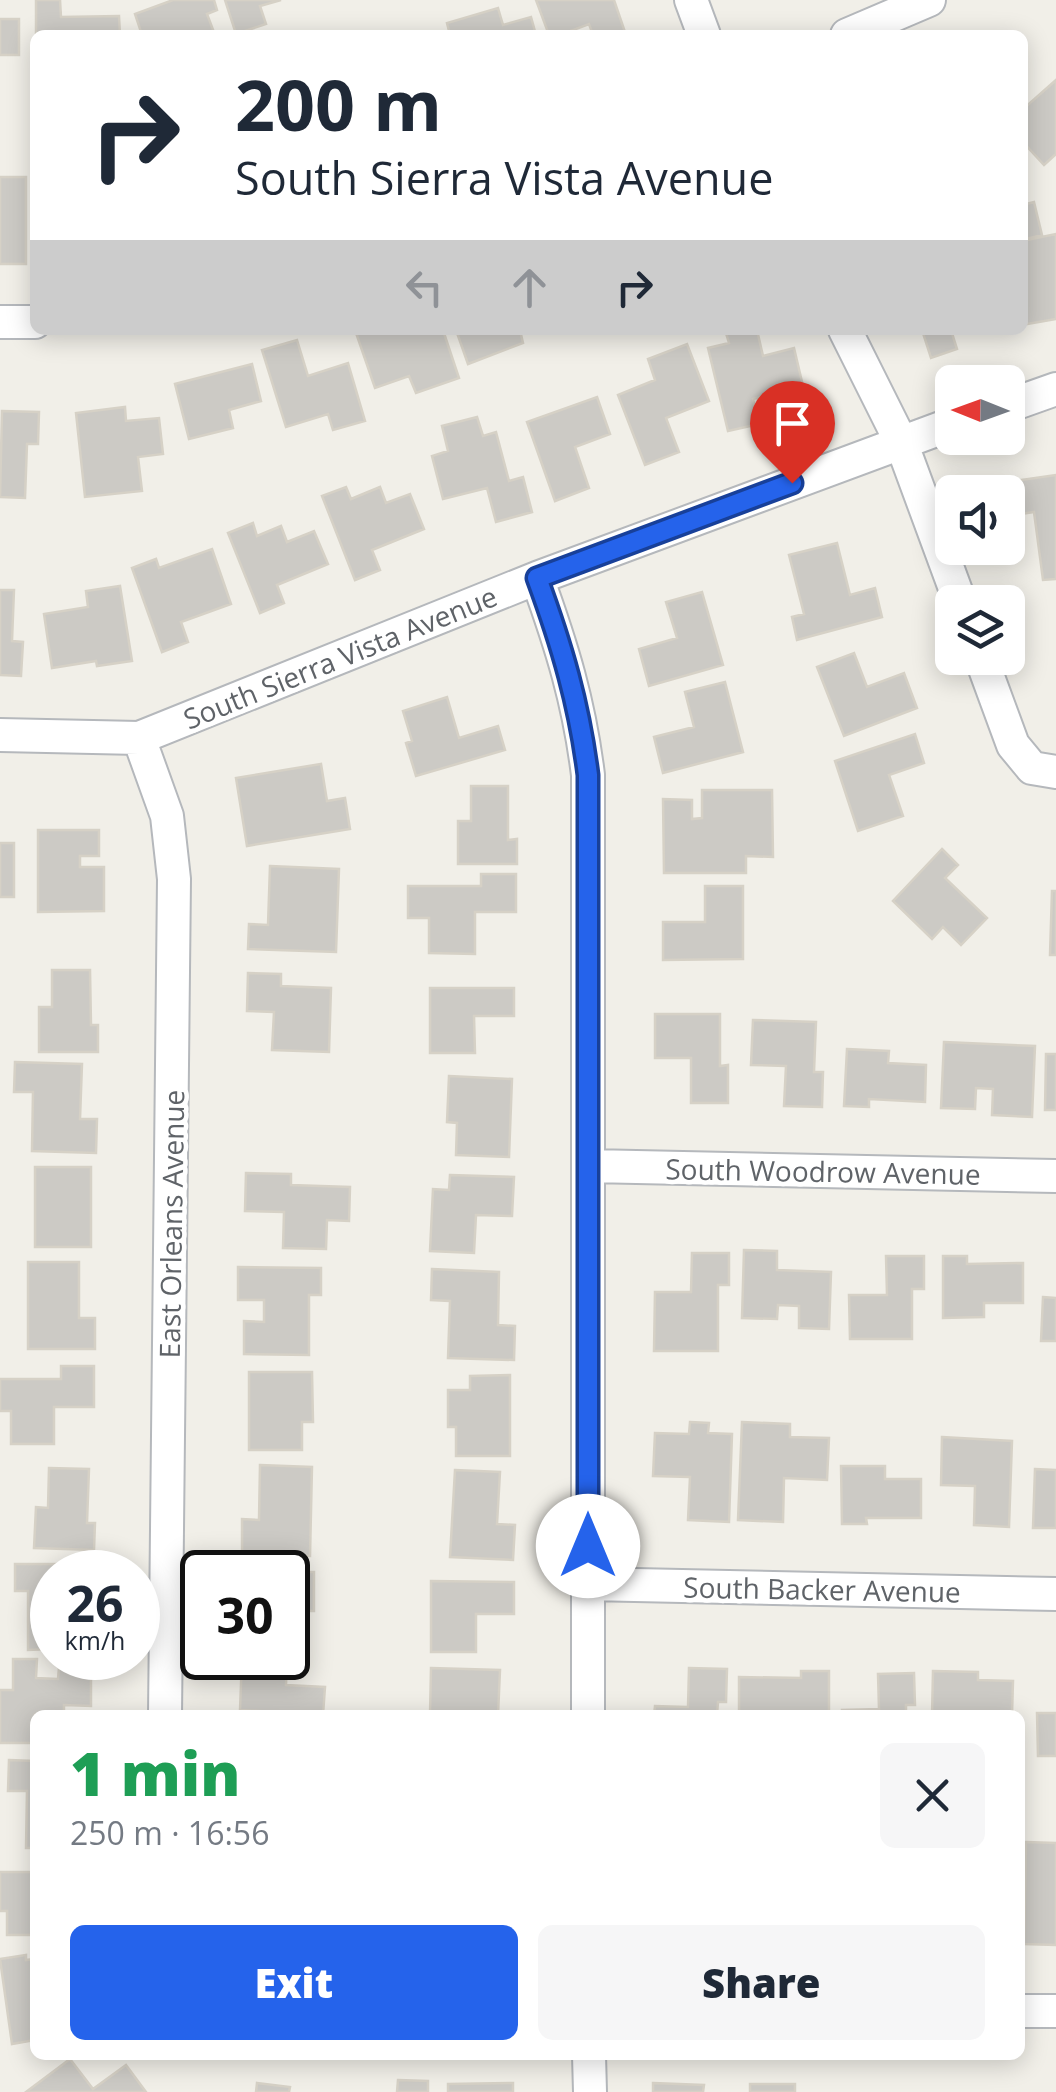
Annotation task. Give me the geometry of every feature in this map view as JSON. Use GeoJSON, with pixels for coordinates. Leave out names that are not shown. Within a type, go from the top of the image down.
{"type":"FeatureCollection","features":[{"type":"Feature","properties":{"kind":"street"},"geometry":{"type":"LineString","coordinates":[[691,0],[702,30]]}},
{"type":"Feature","properties":{"kind":"street"},"geometry":{"type":"LineString","coordinates":[[860,30],[929,0]]}},
{"type":"Feature","properties":{"kind":"street"},"geometry":{"type":"LineString","coordinates":[[0,322],[30,322]]}},
{"type":"Feature","properties":{"kind":"street"},"geometry":{"type":"LineString","coordinates":[[847,335],[901,442],[954,585]]}},
{"type":"Feature","properties":{"kind":"street"},"geometry":{"type":"LineString","coordinates":[[1025,400],[1056,389]]}},
{"type":"Feature","properties":{"kind":"street","name":"South Sierra Vista Avenue"},"geometry":{"type":"LineString","coordinates":[[0,736],[139,738],[537,578],[935,430]]}},
{"type":"Feature","properties":{"kind":"street"},"geometry":{"type":"LineString","coordinates":[[537,578],[569,670],[588,775],[588,1710]]}},
{"type":"Feature","properties":{"kind":"street"},"geometry":{"type":"LineString","coordinates":[[987,675],[1013,744],[1032,768],[1056,772]]}},
{"type":"Feature","properties":{"kind":"street","name":"East Orleans Avenue"},"geometry":{"type":"LineString","coordinates":[[139,738],[167,816],[174,879],[166,1710]]}},
{"type":"Feature","properties":{"kind":"street","name":"South Woodrow Avenue"},"geometry":{"type":"LineString","coordinates":[[590,1166],[1056,1176]]}},
{"type":"Feature","properties":{"kind":"street","name":"South Backer Avenue"},"geometry":{"type":"LineString","coordinates":[[588,1584],[1056,1594]]}},
{"type":"Feature","properties":{"kind":"street"},"geometry":{"type":"LineString","coordinates":[[1025,2010],[1056,2011]]}},
{"type":"Feature","properties":{"kind":"street"},"geometry":{"type":"LineString","coordinates":[[589,2060],[590,2092]]}},
{"type":"Feature","properties":{"kind":"building"},"geometry":{"type":"Polygon","coordinates":[[[36,0],[60,0],[61,17],[119,16],[120,30],[36,30],[36,0]]]}},
{"type":"Feature","properties":{"kind":"building"},"geometry":{"type":"Polygon","coordinates":[[[173,0],[214,0],[217,10],[207,14],[213,30],[140,30],[135,14],[173,0]]]}},
{"type":"Feature","properties":{"kind":"building"},"geometry":{"type":"Polygon","coordinates":[[[225,0],[281,0],[260,6],[266,24],[235,30],[225,0]]]}},
{"type":"Feature","properties":{"kind":"building"},"geometry":{"type":"Polygon","coordinates":[[[536,0],[614,0],[624,30],[591,30],[589,24],[573,30],[547,30],[536,0]]]}},
{"type":"Feature","properties":{"kind":"building"},"geometry":{"type":"Polygon","coordinates":[[[498,8],[503,25],[531,17],[535,30],[449,30],[447,23],[498,8]]]}},
{"type":"Feature","properties":{"kind":"building"},"geometry":{"type":"Polygon","coordinates":[[[0,19],[19,19],[19,55],[0,55],[0,19]]]}},
{"type":"Feature","properties":{"kind":"building"},"geometry":{"type":"Polygon","coordinates":[[[1056,80],[1056,154],[1044,165],[1028,148],[1028,105],[1056,80]]]}},
{"type":"Feature","properties":{"kind":"building"},"geometry":{"type":"Polygon","coordinates":[[[0,177],[26,177],[26,264],[0,264],[0,177]]]}},
{"type":"Feature","properties":{"kind":"building"},"geometry":{"type":"Polygon","coordinates":[[[1034,202],[1042,235],[1028,238],[1028,204],[1034,202]]]}},
{"type":"Feature","properties":{"kind":"building"},"geometry":{"type":"Polygon","coordinates":[[[1056,234],[1056,319],[1028,324],[1028,240],[1056,234]]]}},
{"type":"Feature","properties":{"kind":"building"},"geometry":{"type":"Polygon","coordinates":[[[357,335],[445,335],[459,378],[416,393],[409,376],[375,388],[357,335]]]}},
{"type":"Feature","properties":{"kind":"building"},"geometry":{"type":"Polygon","coordinates":[[[458,335],[521,335],[523,343],[468,364],[458,335]]]}},
{"type":"Feature","properties":{"kind":"building"},"geometry":{"type":"Polygon","coordinates":[[[727,335],[758,335],[763,356],[794,348],[803,386],[753,399],[759,424],[728,431],[708,348],[729,343],[727,335]]]}},
{"type":"Feature","properties":{"kind":"building"},"geometry":{"type":"Polygon","coordinates":[[[924,335],[953,335],[957,349],[931,358],[924,335]]]}},
{"type":"Feature","properties":{"kind":"building"},"geometry":{"type":"Polygon","coordinates":[[[297,340],[308,376],[348,363],[365,421],[333,430],[328,414],[286,427],[262,350],[297,340]]]}},
{"type":"Feature","properties":{"kind":"building"},"geometry":{"type":"Polygon","coordinates":[[[687,344],[709,401],[666,418],[679,452],[645,465],[618,395],[655,380],[648,359],[687,344]]]}},
{"type":"Feature","properties":{"kind":"building"},"geometry":{"type":"Polygon","coordinates":[[[252,364],[261,401],[229,410],[233,428],[189,439],[175,384],[252,364]]]}},
{"type":"Feature","properties":{"kind":"building"},"geometry":{"type":"Polygon","coordinates":[[[597,397],[610,434],[575,447],[589,488],[555,501],[527,422],[597,397]]]}},
{"type":"Feature","properties":{"kind":"building"},"geometry":{"type":"Polygon","coordinates":[[[125,407],[126,421],[159,418],[163,454],[138,457],[142,491],[85,497],[76,413],[125,407]]]}},
{"type":"Feature","properties":{"kind":"building"},"geometry":{"type":"Polygon","coordinates":[[[2,411],[39,412],[38,444],[27,444],[25,498],[0,497],[2,411]]]}},
{"type":"Feature","properties":{"kind":"building"},"geometry":{"type":"Polygon","coordinates":[[[477,417],[483,436],[496,432],[509,481],[523,477],[532,512],[496,522],[487,488],[443,499],[432,456],[448,451],[442,426],[477,417]]]}},
{"type":"Feature","properties":{"kind":"building"},"geometry":{"type":"Polygon","coordinates":[[[1056,475],[1056,579],[1043,580],[1034,512],[1025,513],[1025,479],[1056,475]]]}},
{"type":"Feature","properties":{"kind":"building"},"geometry":{"type":"Polygon","coordinates":[[[346,487],[351,499],[380,487],[386,503],[410,494],[424,529],[372,550],[380,570],[355,580],[322,496],[346,487]]]}},
{"type":"Feature","properties":{"kind":"building"},"geometry":{"type":"Polygon","coordinates":[[[253,523],[257,536],[281,526],[287,542],[314,531],[328,564],[277,585],[284,603],[260,613],[228,533],[253,523]]]}},
{"type":"Feature","properties":{"kind":"building"},"geometry":{"type":"Polygon","coordinates":[[[837,543],[850,595],[875,588],[882,617],[797,640],[792,617],[804,614],[789,555],[837,543]]]}},
{"type":"Feature","properties":{"kind":"building"},"geometry":{"type":"Polygon","coordinates":[[[212,549],[231,604],[181,622],[188,642],[162,652],[132,568],[156,559],[159,568],[212,549]]]}},
{"type":"Feature","properties":{"kind":"building"},"geometry":{"type":"Polygon","coordinates":[[[120,586],[132,661],[97,666],[96,661],[52,668],[44,614],[88,607],[86,591],[120,586]]]}},
{"type":"Feature","properties":{"kind":"building"},"geometry":{"type":"Polygon","coordinates":[[[0,590],[14,590],[12,641],[23,642],[21,676],[0,675],[0,590]]]}},
{"type":"Feature","properties":{"kind":"building"},"geometry":{"type":"Polygon","coordinates":[[[702,592],[723,665],[649,686],[639,649],[677,638],[666,602],[702,592]]]}},
{"type":"Feature","properties":{"kind":"building"},"geometry":{"type":"Polygon","coordinates":[[[854,653],[867,687],[904,673],[917,708],[844,736],[817,667],[854,653]]]}},
{"type":"Feature","properties":{"kind":"building"},"geometry":{"type":"Polygon","coordinates":[[[725,682],[743,752],[663,773],[654,737],[694,727],[685,692],[725,682]]]}},
{"type":"Feature","properties":{"kind":"building"},"geometry":{"type":"Polygon","coordinates":[[[447,697],[459,738],[498,726],[505,750],[416,776],[406,743],[412,741],[403,711],[447,697]]]}},
{"type":"Feature","properties":{"kind":"building"},"geometry":{"type":"Polygon","coordinates":[[[915,734],[924,763],[889,775],[903,816],[858,831],[835,761],[915,734]]]}},
{"type":"Feature","properties":{"kind":"building"},"geometry":{"type":"Polygon","coordinates":[[[321,764],[327,801],[345,798],[350,829],[247,846],[236,778],[321,764]]]}},
{"type":"Feature","properties":{"kind":"building"},"geometry":{"type":"Polygon","coordinates":[[[471,786],[508,786],[508,840],[517,839],[517,864],[458,864],[458,821],[471,821],[471,786]]]}},
{"type":"Feature","properties":{"kind":"building"},"geometry":{"type":"Polygon","coordinates":[[[702,790],[772,790],[773,857],[746,856],[746,873],[664,873],[663,799],[692,800],[692,819],[702,818],[702,790]]]}},
{"type":"Feature","properties":{"kind":"building"},"geometry":{"type":"Polygon","coordinates":[[[38,830],[99,830],[99,856],[80,856],[80,867],[104,867],[104,911],[38,912],[38,830]]]}},
{"type":"Feature","properties":{"kind":"building"},"geometry":{"type":"Polygon","coordinates":[[[0,843],[14,843],[14,897],[0,897],[0,843]]]}},
{"type":"Feature","properties":{"kind":"building"},"geometry":{"type":"Polygon","coordinates":[[[942,849],[958,865],[945,878],[987,918],[961,945],[943,927],[932,939],[893,901],[942,849]]]}},
{"type":"Feature","properties":{"kind":"building"},"geometry":{"type":"Polygon","coordinates":[[[270,866],[339,869],[336,952],[248,949],[249,924],[268,925],[270,866]]]}},
{"type":"Feature","properties":{"kind":"building"},"geometry":{"type":"Polygon","coordinates":[[[481,874],[516,874],[516,912],[475,912],[475,954],[429,953],[429,918],[408,918],[408,886],[481,886],[481,874]]]}},
{"type":"Feature","properties":{"kind":"building"},"geometry":{"type":"Polygon","coordinates":[[[705,886],[743,886],[743,959],[663,960],[663,922],[705,922],[705,886]]]}},
{"type":"Feature","properties":{"kind":"building"},"geometry":{"type":"Polygon","coordinates":[[[1052,891],[1056,891],[1056,955],[1050,955],[1052,891]]]}},
{"type":"Feature","properties":{"kind":"building"},"geometry":{"type":"Polygon","coordinates":[[[52,970],[90,970],[91,1025],[98,1025],[98,1052],[39,1052],[39,1007],[52,1007],[52,970]]]}},
{"type":"Feature","properties":{"kind":"building"},"geometry":{"type":"Polygon","coordinates":[[[248,973],[281,974],[281,986],[331,988],[329,1052],[272,1050],[274,1012],[247,1011],[248,973]]]}},
{"type":"Feature","properties":{"kind":"building"},"geometry":{"type":"Polygon","coordinates":[[[430,988],[514,988],[514,1016],[474,1016],[475,1053],[430,1053],[430,988]]]}},
{"type":"Feature","properties":{"kind":"building"},"geometry":{"type":"Polygon","coordinates":[[[655,1014],[720,1014],[720,1066],[728,1065],[728,1103],[691,1103],[691,1058],[655,1058],[655,1014]]]}},
{"type":"Feature","properties":{"kind":"building"},"geometry":{"type":"Polygon","coordinates":[[[753,1020],[816,1022],[814,1072],[823,1072],[822,1107],[784,1106],[786,1066],[751,1065],[753,1020]]]}},
{"type":"Feature","properties":{"kind":"building"},"geometry":{"type":"Polygon","coordinates":[[[944,1042],[1035,1046],[1032,1117],[992,1115],[993,1089],[976,1088],[975,1109],[941,1108],[944,1042]]]}},
{"type":"Feature","properties":{"kind":"building"},"geometry":{"type":"Polygon","coordinates":[[[847,1049],[889,1051],[888,1063],[926,1065],[925,1102],[869,1099],[869,1107],[844,1106],[847,1049]]]}},
{"type":"Feature","properties":{"kind":"building"},"geometry":{"type":"Polygon","coordinates":[[[1046,1054],[1056,1054],[1056,1110],[1045,1110],[1046,1054]]]}},
{"type":"Feature","properties":{"kind":"building"},"geometry":{"type":"Polygon","coordinates":[[[15,1062],[82,1064],[80,1119],[97,1119],[96,1153],[32,1151],[33,1092],[14,1092],[15,1062]]]}},
{"type":"Feature","properties":{"kind":"building"},"geometry":{"type":"Polygon","coordinates":[[[449,1076],[512,1079],[509,1157],[456,1155],[457,1123],[447,1122],[449,1076]]]}},
{"type":"Feature","properties":{"kind":"building"},"geometry":{"type":"Polygon","coordinates":[[[35,1167],[91,1167],[91,1247],[35,1247],[35,1167]]]}},
{"type":"Feature","properties":{"kind":"building"},"geometry":{"type":"Polygon","coordinates":[[[246,1173],[291,1174],[291,1185],[350,1187],[349,1221],[327,1220],[326,1249],[283,1248],[284,1212],[245,1211],[246,1173]]]}},
{"type":"Feature","properties":{"kind":"building"},"geometry":{"type":"Polygon","coordinates":[[[450,1175],[514,1177],[512,1216],[476,1215],[474,1253],[430,1251],[433,1189],[449,1190],[450,1175]]]}},
{"type":"Feature","properties":{"kind":"building"},"geometry":{"type":"Polygon","coordinates":[[[744,1250],[777,1251],[777,1270],[831,1272],[829,1329],[799,1328],[799,1306],[778,1305],[777,1319],[742,1318],[744,1250]]]}},
{"type":"Feature","properties":{"kind":"building"},"geometry":{"type":"Polygon","coordinates":[[[692,1253],[729,1253],[729,1285],[718,1285],[718,1351],[654,1351],[655,1292],[691,1292],[692,1253]]]}},
{"type":"Feature","properties":{"kind":"building"},"geometry":{"type":"Polygon","coordinates":[[[886,1256],[924,1256],[924,1289],[912,1289],[912,1339],[850,1339],[849,1295],[887,1295],[886,1256]]]}},
{"type":"Feature","properties":{"kind":"building"},"geometry":{"type":"Polygon","coordinates":[[[943,1256],[967,1256],[967,1264],[1023,1263],[1023,1303],[984,1303],[984,1317],[943,1318],[943,1256]]]}},
{"type":"Feature","properties":{"kind":"building"},"geometry":{"type":"Polygon","coordinates":[[[28,1262],[79,1262],[79,1318],[95,1318],[95,1349],[28,1349],[28,1262]]]}},
{"type":"Feature","properties":{"kind":"building"},"geometry":{"type":"Polygon","coordinates":[[[238,1267],[321,1268],[321,1295],[309,1295],[309,1355],[244,1354],[244,1321],[264,1322],[264,1300],[238,1300],[238,1267]]]}},
{"type":"Feature","properties":{"kind":"building"},"geometry":{"type":"Polygon","coordinates":[[[432,1269],[499,1272],[498,1325],[515,1326],[514,1360],[448,1358],[450,1301],[431,1300],[432,1269]]]}},
{"type":"Feature","properties":{"kind":"building"},"geometry":{"type":"Polygon","coordinates":[[[1043,1297],[1056,1298],[1056,1341],[1041,1341],[1043,1297]]]}},
{"type":"Feature","properties":{"kind":"building"},"geometry":{"type":"Polygon","coordinates":[[[61,1366],[94,1366],[94,1407],[54,1407],[54,1444],[11,1444],[11,1411],[0,1411],[0,1379],[61,1379],[61,1366]]]}},
{"type":"Feature","properties":{"kind":"building"},"geometry":{"type":"Polygon","coordinates":[[[249,1372],[312,1372],[313,1422],[302,1422],[302,1450],[249,1450],[249,1372]]]}},
{"type":"Feature","properties":{"kind":"building"},"geometry":{"type":"Polygon","coordinates":[[[510,1375],[510,1456],[456,1456],[456,1427],[448,1427],[448,1390],[470,1390],[470,1376],[510,1375]]]}},
{"type":"Feature","properties":{"kind":"building"},"geometry":{"type":"Polygon","coordinates":[[[690,1422],[709,1423],[708,1433],[732,1434],[729,1522],[688,1520],[690,1477],[653,1476],[655,1433],[689,1434],[690,1422]]]}},
{"type":"Feature","properties":{"kind":"building"},"geometry":{"type":"Polygon","coordinates":[[[742,1422],[790,1424],[790,1437],[829,1438],[827,1480],[784,1478],[783,1522],[738,1520],[742,1422]]]}},
{"type":"Feature","properties":{"kind":"building"},"geometry":{"type":"Polygon","coordinates":[[[942,1437],[1012,1441],[1009,1527],[974,1525],[975,1486],[941,1485],[942,1437]]]}},
{"type":"Feature","properties":{"kind":"building"},"geometry":{"type":"Polygon","coordinates":[[[260,1465],[312,1467],[310,1556],[310,1550],[242,1550],[242,1519],[259,1520],[260,1465]]]}},
{"type":"Feature","properties":{"kind":"building"},"geometry":{"type":"Polygon","coordinates":[[[841,1466],[885,1466],[885,1479],[921,1479],[921,1518],[866,1518],[867,1524],[842,1524],[841,1466]]]}},
{"type":"Feature","properties":{"kind":"building"},"geometry":{"type":"Polygon","coordinates":[[[49,1468],[89,1469],[87,1523],[95,1523],[94,1550],[34,1548],[36,1507],[48,1508],[49,1468]]]}},
{"type":"Feature","properties":{"kind":"building"},"geometry":{"type":"Polygon","coordinates":[[[1035,1469],[1056,1470],[1056,1528],[1033,1528],[1035,1469]]]}},
{"type":"Feature","properties":{"kind":"building"},"geometry":{"type":"Polygon","coordinates":[[[455,1470],[500,1472],[497,1524],[515,1525],[513,1560],[450,1557],[455,1470]]]}},
{"type":"Feature","properties":{"kind":"building"},"geometry":{"type":"Polygon","coordinates":[[[15,1564],[30,1564],[30,1650],[28,1591],[15,1591],[15,1564]]]}},
{"type":"Feature","properties":{"kind":"building"},"geometry":{"type":"Polygon","coordinates":[[[310,1572],[314,1572],[314,1611],[310,1611],[310,1572]]]}},
{"type":"Feature","properties":{"kind":"building"},"geometry":{"type":"Polygon","coordinates":[[[431,1581],[514,1582],[514,1614],[476,1614],[476,1652],[431,1652],[431,1581]]]}},
{"type":"Feature","properties":{"kind":"building"},"geometry":{"type":"Polygon","coordinates":[[[13,1659],[30,1659],[30,1680],[91,1680],[91,1706],[30,1710],[30,1743],[0,1743],[0,1690],[13,1690],[13,1659]]]}},
{"type":"Feature","properties":{"kind":"building"},"geometry":{"type":"Polygon","coordinates":[[[431,1668],[500,1670],[498,1710],[430,1710],[431,1668]]]}},
{"type":"Feature","properties":{"kind":"building"},"geometry":{"type":"Polygon","coordinates":[[[689,1668],[727,1669],[726,1702],[718,1702],[717,1710],[655,1710],[655,1706],[688,1707],[689,1668]]]}},
{"type":"Feature","properties":{"kind":"building"},"geometry":{"type":"Polygon","coordinates":[[[801,1671],[829,1671],[829,1710],[739,1710],[739,1677],[801,1678],[801,1671]]]}},
{"type":"Feature","properties":{"kind":"building"},"geometry":{"type":"Polygon","coordinates":[[[933,1671],[978,1672],[978,1680],[1013,1681],[1012,1710],[932,1710],[933,1671]]]}},
{"type":"Feature","properties":{"kind":"building"},"geometry":{"type":"Polygon","coordinates":[[[914,1673],[915,1705],[906,1705],[906,1710],[842,1710],[879,1709],[878,1674],[914,1673]]]}},
{"type":"Feature","properties":{"kind":"building"},"geometry":{"type":"Polygon","coordinates":[[[241,1680],[286,1680],[286,1685],[325,1687],[323,1710],[240,1710],[241,1680]]]}},
{"type":"Feature","properties":{"kind":"building"},"geometry":{"type":"Polygon","coordinates":[[[1037,1713],[1056,1713],[1056,1756],[1038,1756],[1037,1713]]]}},
{"type":"Feature","properties":{"kind":"building"},"geometry":{"type":"Polygon","coordinates":[[[9,1760],[30,1761],[30,1848],[26,1848],[27,1791],[8,1791],[9,1760]]]}},
{"type":"Feature","properties":{"kind":"building"},"geometry":{"type":"Polygon","coordinates":[[[1026,1842],[1056,1843],[1056,1945],[1025,1944],[1026,1842]]]}},
{"type":"Feature","properties":{"kind":"building"},"geometry":{"type":"Polygon","coordinates":[[[0,1872],[30,1872],[30,1935],[7,1935],[7,1911],[0,1911],[0,1872]]]}},
{"type":"Feature","properties":{"kind":"building"},"geometry":{"type":"Polygon","coordinates":[[[26,1955],[26,1960],[30,1960],[30,2041],[12,2044],[0,1959],[26,1955]]]}},
{"type":"Feature","properties":{"kind":"building"},"geometry":{"type":"Polygon","coordinates":[[[71,2060],[93,2089],[126,2065],[146,2092],[26,2092],[71,2060]]]}},
{"type":"Feature","properties":{"kind":"building"},"geometry":{"type":"Polygon","coordinates":[[[398,2080],[428,2081],[428,2092],[397,2092],[398,2080]]]}},
{"type":"Feature","properties":{"kind":"building"},"geometry":{"type":"Polygon","coordinates":[[[257,2083],[290,2087],[289,2092],[256,2092],[257,2083]]]}},
{"type":"Feature","properties":{"kind":"building"},"geometry":{"type":"Polygon","coordinates":[[[513,2083],[513,2092],[448,2092],[448,2084],[513,2083]]]}},
{"type":"Feature","properties":{"kind":"building"},"geometry":{"type":"Polygon","coordinates":[[[653,2083],[704,2085],[703,2092],[653,2092],[653,2083]]]}},
{"type":"Feature","properties":{"kind":"building"},"geometry":{"type":"Polygon","coordinates":[[[750,2084],[795,2084],[795,2092],[750,2092],[750,2084]]]}},
{"type":"Feature","properties":{"kind":"route"},"geometry":{"type":"LineString","coordinates":[[588,1546],[588,775],[580,714],[566,656],[537,578],[792,483]]}}]}
